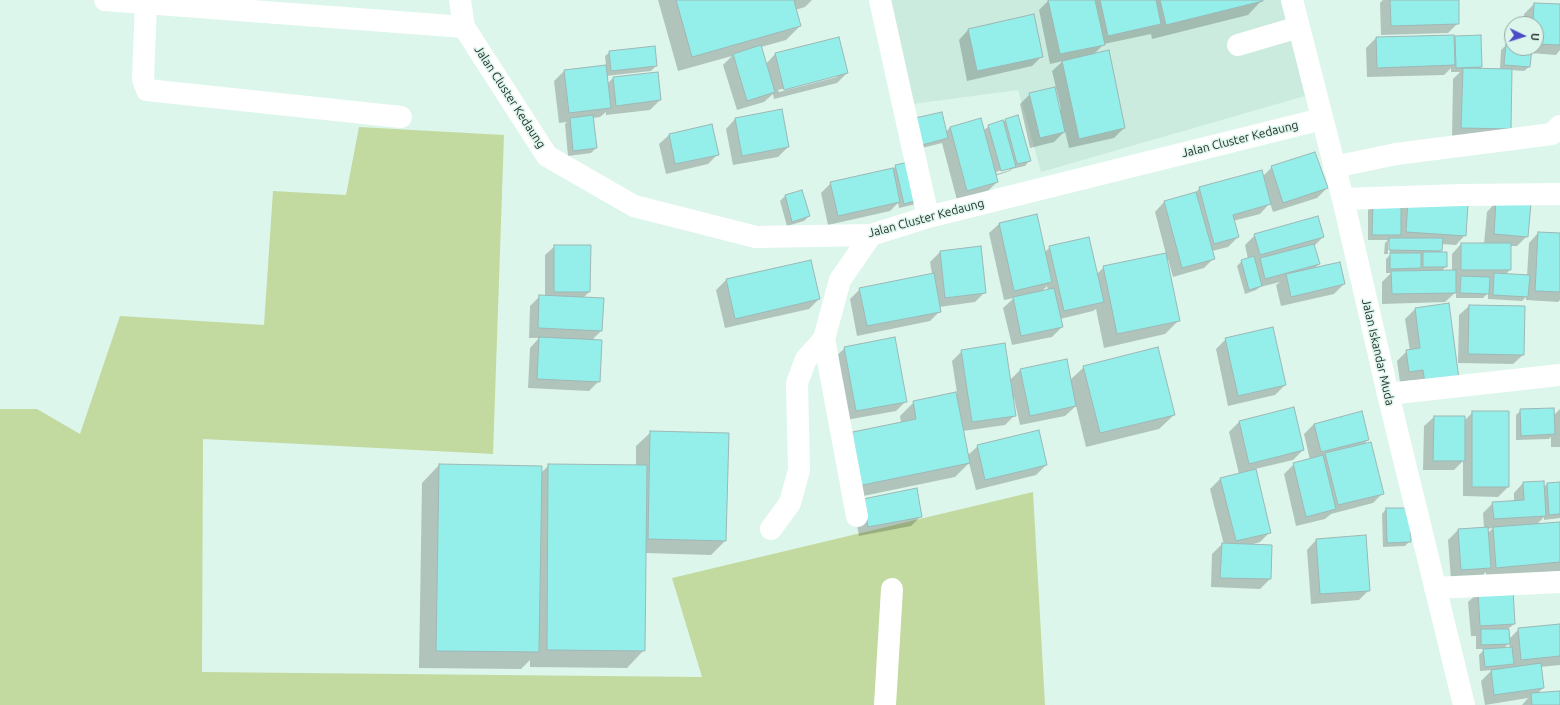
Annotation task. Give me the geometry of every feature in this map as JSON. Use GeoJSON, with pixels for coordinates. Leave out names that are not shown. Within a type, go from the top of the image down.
{"type":"FeatureCollection","features":[{"type":"Feature","properties":{"kind":"street"},"geometry":{"type":"LineString","coordinates":[[105,0],[464,27],[460,0]]}},
{"type":"Feature","properties":{"kind":"street"},"geometry":{"type":"LineString","coordinates":[[880,0],[928,217]]}},
{"type":"Feature","properties":{"kind":"street","name":"Jalan Iskandar Muda"},"geometry":{"type":"LineString","coordinates":[[1292,0],[1343,199],[1388,394],[1464,705]]}},
{"type":"Feature","properties":{"kind":"street"},"geometry":{"type":"LineString","coordinates":[[146,2],[143,79],[147,90],[401,117]]}},
{"type":"Feature","properties":{"kind":"street","name":"Jalan Cluster Kedaung"},"geometry":{"type":"LineString","coordinates":[[464,27],[547,156],[634,206],[756,237],[871,234],[928,217],[1322,119]]}},
{"type":"Feature","properties":{"kind":"street"},"geometry":{"type":"LineString","coordinates":[[1238,45],[1299,27]]}},
{"type":"Feature","properties":{"kind":"street"},"geometry":{"type":"LineString","coordinates":[[1334,167],[1396,154],[1552,134],[1560,126]]}},
{"type":"Feature","properties":{"kind":"street"},"geometry":{"type":"LineString","coordinates":[[1343,199],[1462,195],[1560,194]]}},
{"type":"Feature","properties":{"kind":"street"},"geometry":{"type":"LineString","coordinates":[[857,516],[824,339],[840,280],[871,234]]}},
{"type":"Feature","properties":{"kind":"street"},"geometry":{"type":"LineString","coordinates":[[771,529],[790,503],[799,470],[797,384],[806,359],[824,339]]}},
{"type":"Feature","properties":{"kind":"street"},"geometry":{"type":"LineString","coordinates":[[1388,394],[1560,374]]}},
{"type":"Feature","properties":{"kind":"street"},"geometry":{"type":"LineString","coordinates":[[1435,588],[1560,582]]}},
{"type":"Feature","properties":{"kind":"street"},"geometry":{"type":"LineString","coordinates":[[885,705],[892,589]]}},
{"type":"Feature","properties":{"kind":"shaded area"},"geometry":{"type":"Polygon","coordinates":[[[885,0],[1282,0],[1305,96],[1041,172],[1018,90],[905,105],[885,0]]]}},
{"type":"Feature","properties":{"kind":"green space"},"geometry":{"type":"Polygon","coordinates":[[[359,127],[504,135],[493,454],[203,439],[202,672],[702,677],[672,578],[1033,492],[1045,705],[0,705],[0,409],[37,409],[80,434],[120,316],[264,325],[273,191],[346,195],[359,127]]]}},
{"type":"Feature","properties":{"kind":"building"},"geometry":{"type":"Polygon","coordinates":[[[676,0],[796,0],[794,1],[801,26],[692,57],[676,0]]]}},
{"type":"Feature","properties":{"kind":"building"},"geometry":{"type":"Polygon","coordinates":[[[1048,0],[1095,0],[1105,45],[1060,54],[1048,0]]]}},
{"type":"Feature","properties":{"kind":"building"},"geometry":{"type":"Polygon","coordinates":[[[1100,0],[1156,0],[1161,24],[1108,36],[1100,0]]]}},
{"type":"Feature","properties":{"kind":"building"},"geometry":{"type":"Polygon","coordinates":[[[1160,0],[1263,0],[1263,1],[1166,25],[1160,0]]]}},
{"type":"Feature","properties":{"kind":"building"},"geometry":{"type":"Polygon","coordinates":[[[1390,0],[1459,0],[1459,24],[1391,26],[1390,0]]]}},
{"type":"Feature","properties":{"kind":"building"},"geometry":{"type":"Polygon","coordinates":[[[1534,3],[1560,4],[1560,45],[1544,44],[1544,16],[1533,16],[1534,3]]]}},
{"type":"Feature","properties":{"kind":"building"},"geometry":{"type":"Polygon","coordinates":[[[1034,14],[1043,57],[977,71],[968,29],[1034,14]]]}},
{"type":"Feature","properties":{"kind":"building"},"geometry":{"type":"Polygon","coordinates":[[[1454,35],[1455,65],[1377,68],[1376,37],[1454,35]]]}},
{"type":"Feature","properties":{"kind":"building"},"geometry":{"type":"Polygon","coordinates":[[[1481,35],[1482,67],[1456,68],[1455,36],[1481,35]]]}},
{"type":"Feature","properties":{"kind":"building"},"geometry":{"type":"Polygon","coordinates":[[[839,37],[848,73],[784,90],[775,53],[839,37]]]}},
{"type":"Feature","properties":{"kind":"building"},"geometry":{"type":"Polygon","coordinates":[[[761,45],[775,92],[747,101],[733,54],[761,45]]]}},
{"type":"Feature","properties":{"kind":"building"},"geometry":{"type":"Polygon","coordinates":[[[655,46],[657,66],[611,71],[609,51],[655,46]]]}},
{"type":"Feature","properties":{"kind":"building"},"geometry":{"type":"Polygon","coordinates":[[[1109,50],[1125,128],[1079,139],[1062,61],[1109,50]]]}},
{"type":"Feature","properties":{"kind":"building"},"geometry":{"type":"Polygon","coordinates":[[[1505,56],[1531,56],[1530,67],[1504,65],[1505,56]]]}},
{"type":"Feature","properties":{"kind":"building"},"geometry":{"type":"Polygon","coordinates":[[[606,65],[611,108],[569,113],[564,70],[606,65]]]}},
{"type":"Feature","properties":{"kind":"building"},"geometry":{"type":"Polygon","coordinates":[[[1463,68],[1512,69],[1511,129],[1461,128],[1463,68]]]}},
{"type":"Feature","properties":{"kind":"building"},"geometry":{"type":"Polygon","coordinates":[[[658,72],[661,100],[616,106],[613,77],[658,72]]]}},
{"type":"Feature","properties":{"kind":"building"},"geometry":{"type":"Polygon","coordinates":[[[1055,87],[1065,132],[1040,138],[1029,93],[1055,87]]]}},
{"type":"Feature","properties":{"kind":"building"},"geometry":{"type":"Polygon","coordinates":[[[782,109],[789,147],[742,156],[735,118],[782,109]]]}},
{"type":"Feature","properties":{"kind":"building"},"geometry":{"type":"Polygon","coordinates":[[[942,112],[948,138],[922,145],[915,118],[942,112]]]}},
{"type":"Feature","properties":{"kind":"building"},"geometry":{"type":"Polygon","coordinates":[[[593,115],[597,148],[573,151],[570,118],[593,115]]]}},
{"type":"Feature","properties":{"kind":"building"},"geometry":{"type":"Polygon","coordinates":[[[1018,115],[1031,161],[1017,164],[1005,119],[1018,115]]]}},
{"type":"Feature","properties":{"kind":"building"},"geometry":{"type":"Polygon","coordinates":[[[981,118],[998,182],[967,191],[950,127],[981,118]]]}},
{"type":"Feature","properties":{"kind":"building"},"geometry":{"type":"Polygon","coordinates":[[[1003,120],[1016,167],[1001,171],[988,125],[1003,120]]]}},
{"type":"Feature","properties":{"kind":"building"},"geometry":{"type":"Polygon","coordinates":[[[712,124],[719,155],[675,164],[669,134],[712,124]]]}},
{"type":"Feature","properties":{"kind":"building"},"geometry":{"type":"Polygon","coordinates":[[[1315,152],[1328,188],[1283,203],[1271,166],[1315,152]]]}},
{"type":"Feature","properties":{"kind":"building"},"geometry":{"type":"Polygon","coordinates":[[[914,161],[922,199],[904,204],[895,165],[914,161]]]}},
{"type":"Feature","properties":{"kind":"building"},"geometry":{"type":"Polygon","coordinates":[[[893,168],[900,202],[838,216],[830,182],[893,168]]]}},
{"type":"Feature","properties":{"kind":"building"},"geometry":{"type":"Polygon","coordinates":[[[1262,170],[1271,204],[1233,215],[1239,237],[1214,244],[1199,187],[1262,170]]]}},
{"type":"Feature","properties":{"kind":"building"},"geometry":{"type":"Polygon","coordinates":[[[802,190],[810,216],[792,222],[785,195],[802,190]]]}},
{"type":"Feature","properties":{"kind":"building"},"geometry":{"type":"Polygon","coordinates":[[[1196,192],[1215,259],[1182,268],[1164,201],[1196,192]]]}},
{"type":"Feature","properties":{"kind":"building"},"geometry":{"type":"Polygon","coordinates":[[[1408,200],[1468,203],[1466,236],[1406,232],[1408,200]]]}},
{"type":"Feature","properties":{"kind":"building"},"geometry":{"type":"Polygon","coordinates":[[[1496,201],[1531,203],[1528,237],[1494,234],[1496,201]]]}},
{"type":"Feature","properties":{"kind":"building"},"geometry":{"type":"Polygon","coordinates":[[[1373,204],[1401,204],[1401,235],[1372,235],[1373,204]]]}},
{"type":"Feature","properties":{"kind":"building"},"geometry":{"type":"Polygon","coordinates":[[[1037,214],[1052,282],[1014,291],[999,223],[1037,214]]]}},
{"type":"Feature","properties":{"kind":"building"},"geometry":{"type":"Polygon","coordinates":[[[1318,216],[1324,237],[1260,255],[1254,234],[1318,216]]]}},
{"type":"Feature","properties":{"kind":"building"},"geometry":{"type":"Polygon","coordinates":[[[1538,232],[1560,233],[1560,292],[1535,291],[1538,232]]]}},
{"type":"Feature","properties":{"kind":"building"},"geometry":{"type":"Polygon","coordinates":[[[1089,237],[1104,302],[1064,311],[1049,246],[1089,237]]]}},
{"type":"Feature","properties":{"kind":"building"},"geometry":{"type":"Polygon","coordinates":[[[1389,238],[1443,238],[1442,251],[1389,250],[1389,238]]]}},
{"type":"Feature","properties":{"kind":"building"},"geometry":{"type":"Polygon","coordinates":[[[1461,243],[1511,243],[1511,270],[1461,270],[1461,243]]]}},
{"type":"Feature","properties":{"kind":"building"},"geometry":{"type":"Polygon","coordinates":[[[1314,244],[1320,264],[1265,279],[1260,258],[1314,244]]]}},
{"type":"Feature","properties":{"kind":"building"},"geometry":{"type":"Polygon","coordinates":[[[554,245],[591,245],[590,292],[554,292],[554,245]]]}},
{"type":"Feature","properties":{"kind":"building"},"geometry":{"type":"Polygon","coordinates":[[[981,246],[986,293],[945,298],[940,251],[981,246]]]}},
{"type":"Feature","properties":{"kind":"building"},"geometry":{"type":"Polygon","coordinates":[[[1423,252],[1447,252],[1447,267],[1423,267],[1423,252]]]}},
{"type":"Feature","properties":{"kind":"building"},"geometry":{"type":"Polygon","coordinates":[[[1166,253],[1180,321],[1117,334],[1103,266],[1166,253]]]}},
{"type":"Feature","properties":{"kind":"building"},"geometry":{"type":"Polygon","coordinates":[[[1390,253],[1421,253],[1421,268],[1390,269],[1390,253]]]}},
{"type":"Feature","properties":{"kind":"building"},"geometry":{"type":"Polygon","coordinates":[[[1254,256],[1262,286],[1249,290],[1241,260],[1254,256]]]}},
{"type":"Feature","properties":{"kind":"building"},"geometry":{"type":"Polygon","coordinates":[[[811,260],[820,299],[735,319],[726,279],[811,260]]]}},
{"type":"Feature","properties":{"kind":"building"},"geometry":{"type":"Polygon","coordinates":[[[1340,262],[1345,284],[1291,297],[1286,274],[1340,262]]]}},
{"type":"Feature","properties":{"kind":"building"},"geometry":{"type":"Polygon","coordinates":[[[1456,270],[1456,293],[1392,294],[1391,271],[1456,270]]]}},
{"type":"Feature","properties":{"kind":"building"},"geometry":{"type":"Polygon","coordinates":[[[934,273],[941,312],[867,326],[859,288],[934,273]]]}},
{"type":"Feature","properties":{"kind":"building"},"geometry":{"type":"Polygon","coordinates":[[[1494,273],[1530,275],[1528,297],[1493,295],[1494,273]]]}},
{"type":"Feature","properties":{"kind":"building"},"geometry":{"type":"Polygon","coordinates":[[[1461,276],[1490,277],[1489,294],[1460,293],[1461,276]]]}},
{"type":"Feature","properties":{"kind":"building"},"geometry":{"type":"Polygon","coordinates":[[[1054,288],[1063,327],[1021,336],[1013,297],[1054,288]]]}},
{"type":"Feature","properties":{"kind":"building"},"geometry":{"type":"Polygon","coordinates":[[[539,295],[604,298],[602,331],[538,328],[539,295]]]}},
{"type":"Feature","properties":{"kind":"building"},"geometry":{"type":"Polygon","coordinates":[[[1449,303],[1459,379],[1425,384],[1423,370],[1409,372],[1406,350],[1420,348],[1415,308],[1449,303]]]}},
{"type":"Feature","properties":{"kind":"building"},"geometry":{"type":"Polygon","coordinates":[[[1469,305],[1525,306],[1524,355],[1468,354],[1469,305]]]}},
{"type":"Feature","properties":{"kind":"building"},"geometry":{"type":"Polygon","coordinates":[[[1273,327],[1286,385],[1238,396],[1225,338],[1273,327]]]}},
{"type":"Feature","properties":{"kind":"building"},"geometry":{"type":"Polygon","coordinates":[[[539,337],[602,340],[600,382],[537,379],[539,337]]]}},
{"type":"Feature","properties":{"kind":"building"},"geometry":{"type":"Polygon","coordinates":[[[895,337],[907,402],[856,411],[844,347],[895,337]]]}},
{"type":"Feature","properties":{"kind":"building"},"geometry":{"type":"Polygon","coordinates":[[[1005,343],[1016,416],[972,422],[961,350],[1005,343]]]}},
{"type":"Feature","properties":{"kind":"building"},"geometry":{"type":"Polygon","coordinates":[[[1158,347],[1175,415],[1100,433],[1083,366],[1158,347]]]}},
{"type":"Feature","properties":{"kind":"building"},"geometry":{"type":"Polygon","coordinates":[[[1067,359],[1076,406],[1030,416],[1020,369],[1067,359]]]}},
{"type":"Feature","properties":{"kind":"building"},"geometry":{"type":"Polygon","coordinates":[[[956,392],[970,463],[858,486],[848,433],[916,419],[913,401],[956,392]]]}},
{"type":"Feature","properties":{"kind":"building"},"geometry":{"type":"Polygon","coordinates":[[[1294,407],[1304,450],[1249,464],[1239,421],[1294,407]]]}},
{"type":"Feature","properties":{"kind":"building"},"geometry":{"type":"Polygon","coordinates":[[[1554,408],[1555,434],[1521,436],[1520,409],[1554,408]]]}},
{"type":"Feature","properties":{"kind":"building"},"geometry":{"type":"Polygon","coordinates":[[[1362,411],[1369,440],[1321,452],[1314,424],[1362,411]]]}},
{"type":"Feature","properties":{"kind":"building"},"geometry":{"type":"Polygon","coordinates":[[[1472,411],[1509,411],[1509,487],[1472,487],[1472,411]]]}},
{"type":"Feature","properties":{"kind":"building"},"geometry":{"type":"Polygon","coordinates":[[[1434,416],[1465,416],[1465,461],[1433,461],[1434,416]]]}},
{"type":"Feature","properties":{"kind":"building"},"geometry":{"type":"Polygon","coordinates":[[[1039,430],[1047,465],[985,480],[977,445],[1039,430]]]}},
{"type":"Feature","properties":{"kind":"building"},"geometry":{"type":"Polygon","coordinates":[[[650,431],[729,433],[726,541],[648,539],[650,431]]]}},
{"type":"Feature","properties":{"kind":"building"},"geometry":{"type":"Polygon","coordinates":[[[1371,442],[1384,494],[1338,505],[1325,453],[1371,442]]]}},
{"type":"Feature","properties":{"kind":"building"},"geometry":{"type":"Polygon","coordinates":[[[1323,455],[1336,509],[1306,517],[1293,463],[1323,455]]]}},
{"type":"Feature","properties":{"kind":"building"},"geometry":{"type":"Polygon","coordinates":[[[439,464],[542,466],[539,652],[436,651],[439,464]]]}},
{"type":"Feature","properties":{"kind":"building"},"geometry":{"type":"Polygon","coordinates":[[[548,464],[647,465],[645,651],[547,650],[548,464]]]}},
{"type":"Feature","properties":{"kind":"building"},"geometry":{"type":"Polygon","coordinates":[[[1256,469],[1271,533],[1236,541],[1220,478],[1256,469]]]}},
{"type":"Feature","properties":{"kind":"building"},"geometry":{"type":"Polygon","coordinates":[[[1544,481],[1546,516],[1494,519],[1492,502],[1524,500],[1523,482],[1544,481]]]}},
{"type":"Feature","properties":{"kind":"building"},"geometry":{"type":"Polygon","coordinates":[[[1560,482],[1560,514],[1549,515],[1547,483],[1560,482]]]}},
{"type":"Feature","properties":{"kind":"building"},"geometry":{"type":"Polygon","coordinates":[[[917,488],[922,517],[868,527],[863,499],[917,488]]]}},
{"type":"Feature","properties":{"kind":"building"},"geometry":{"type":"Polygon","coordinates":[[[1386,508],[1410,508],[1411,542],[1387,543],[1386,508]]]}},
{"type":"Feature","properties":{"kind":"building"},"geometry":{"type":"Polygon","coordinates":[[[1560,522],[1560,562],[1496,568],[1493,527],[1560,522]]]}},
{"type":"Feature","properties":{"kind":"building"},"geometry":{"type":"Polygon","coordinates":[[[1488,527],[1491,568],[1461,570],[1458,529],[1488,527]]]}},
{"type":"Feature","properties":{"kind":"building"},"geometry":{"type":"Polygon","coordinates":[[[1366,535],[1370,591],[1320,594],[1316,539],[1366,535]]]}},
{"type":"Feature","properties":{"kind":"building"},"geometry":{"type":"Polygon","coordinates":[[[1222,543],[1272,545],[1271,579],[1220,578],[1222,543]]]}},
{"type":"Feature","properties":{"kind":"building"},"geometry":{"type":"Polygon","coordinates":[[[1513,589],[1515,624],[1480,626],[1478,592],[1513,589]]]}},
{"type":"Feature","properties":{"kind":"building"},"geometry":{"type":"Polygon","coordinates":[[[1560,624],[1560,656],[1521,660],[1518,628],[1560,624]]]}},
{"type":"Feature","properties":{"kind":"building"},"geometry":{"type":"Polygon","coordinates":[[[1481,629],[1509,629],[1510,644],[1481,645],[1481,629]]]}},
{"type":"Feature","properties":{"kind":"building"},"geometry":{"type":"Polygon","coordinates":[[[1512,647],[1514,664],[1485,667],[1483,649],[1512,647]]]}},
{"type":"Feature","properties":{"kind":"building"},"geometry":{"type":"Polygon","coordinates":[[[1541,663],[1544,688],[1494,695],[1491,670],[1541,663]]]}},
{"type":"Feature","properties":{"kind":"building"},"geometry":{"type":"Polygon","coordinates":[[[1560,691],[1560,705],[1532,705],[1531,693],[1560,691]]]}}]}
